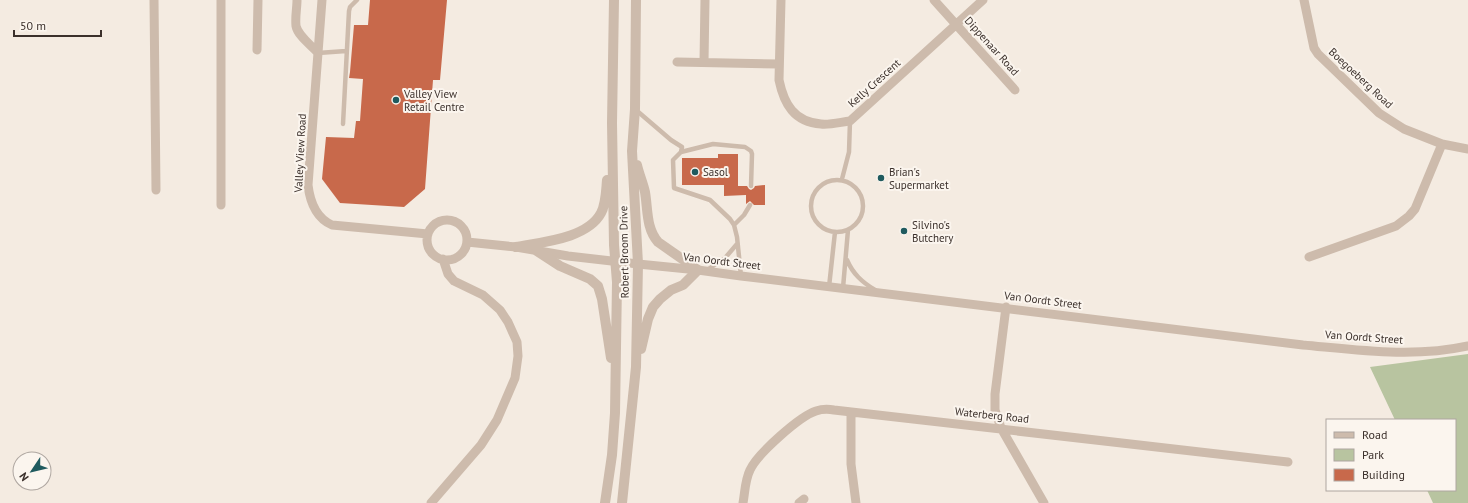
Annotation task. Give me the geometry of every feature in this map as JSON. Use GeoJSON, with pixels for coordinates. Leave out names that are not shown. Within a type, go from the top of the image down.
{"type":"FeatureCollection","features":[{"type":"Feature","properties":{"kind":"street"},"geometry":{"type":"LineString","coordinates":[[154,0],[156,190]]}},
{"type":"Feature","properties":{"kind":"street"},"geometry":{"type":"LineString","coordinates":[[221,0],[221,205]]}},
{"type":"Feature","properties":{"kind":"street"},"geometry":{"type":"LineString","coordinates":[[257,50],[258,0]]}},
{"type":"Feature","properties":{"kind":"street"},"geometry":{"type":"LineString","coordinates":[[297,0],[296,27],[318,53]]}},
{"type":"Feature","properties":{"kind":"street","name":"Valley View Road"},"geometry":{"type":"LineString","coordinates":[[322,0],[308,186],[309,196],[317,214],[332,225],[428,234]]}},
{"type":"Feature","properties":{"kind":"street","name":"Robert Broom Drive"},"geometry":{"type":"LineString","coordinates":[[605,503],[612,455],[618,282],[614,245],[612,123],[614,0]]}},
{"type":"Feature","properties":{"kind":"street","name":"Robert Broom Drive"},"geometry":{"type":"LineString","coordinates":[[622,503],[636,367],[638,264],[632,151],[635,109],[636,0]]}},
{"type":"Feature","properties":{"kind":"street"},"geometry":{"type":"LineString","coordinates":[[704,62],[705,0]]}},
{"type":"Feature","properties":{"kind":"street","name":"Kelly Crescent"},"geometry":{"type":"LineString","coordinates":[[781,0],[779,80],[782,92],[786,104],[794,112],[807,120],[822,124],[850,122],[983,0]]}},
{"type":"Feature","properties":{"kind":"street","name":"Dippenaar Road"},"geometry":{"type":"LineString","coordinates":[[934,0],[1015,90]]}},
{"type":"Feature","properties":{"kind":"street","name":"Boegoeberg Road"},"geometry":{"type":"LineString","coordinates":[[1304,0],[1312,42],[1318,54],[1380,113],[1404,129],[1442,144],[1468,149]]}},
{"type":"Feature","properties":{"kind":"street"},"geometry":{"type":"LineString","coordinates":[[677,62],[780,64]]}},
{"type":"Feature","properties":{"kind":"street"},"geometry":{"type":"LineString","coordinates":[[516,247],[573,235],[591,224],[600,214],[606,192],[612,123]]}},
{"type":"Feature","properties":{"kind":"street"},"geometry":{"type":"LineString","coordinates":[[1309,257],[1396,226],[1404,221],[1415,209],[1442,144]]}},
{"type":"Feature","properties":{"kind":"street"},"geometry":{"type":"LineString","coordinates":[[632,151],[645,191],[650,230],[653,237],[658,242],[702,270],[683,285],[671,290],[653,306],[648,318],[636,367]]}},
{"type":"Feature","properties":{"kind":"street"},"geometry":{"type":"LineString","coordinates":[[448,219],[460,224],[465,229],[467,242],[462,254],[450,260],[443,260],[437,257],[428,247],[428,234],[435,223],[448,219]]}},
{"type":"Feature","properties":{"kind":"street"},"geometry":{"type":"LineString","coordinates":[[467,242],[516,247],[568,256],[616,261]]}},
{"type":"Feature","properties":{"kind":"street"},"geometry":{"type":"LineString","coordinates":[[538,251],[560,266],[594,281],[598,286],[602,299],[615,386]]}},
{"type":"Feature","properties":{"kind":"street"},"geometry":{"type":"LineString","coordinates":[[431,503],[478,449],[497,420],[515,378],[518,356],[517,342],[508,322],[500,310],[484,295],[454,281],[448,274],[443,260]]}},
{"type":"Feature","properties":{"kind":"street","name":"Van Oordt Street"},"geometry":{"type":"LineString","coordinates":[[616,261],[702,270],[829,287],[1006,307],[1303,345],[1379,353],[1433,352],[1468,346]]}},
{"type":"Feature","properties":{"kind":"street"},"geometry":{"type":"LineString","coordinates":[[1006,307],[995,394],[995,410],[1001,428],[1044,503]]}},
{"type":"Feature","properties":{"kind":"street","name":"Waterberg Road"},"geometry":{"type":"LineString","coordinates":[[743,503],[749,471],[760,455],[777,439],[807,416],[816,411],[827,409],[1288,462]]}},
{"type":"Feature","properties":{"kind":"street"},"geometry":{"type":"LineString","coordinates":[[851,412],[851,464],[856,503]]}},
{"type":"Feature","properties":{"kind":"lane"},"geometry":{"type":"LineString","coordinates":[[343,124],[349,12],[350,7],[357,0]]}},
{"type":"Feature","properties":{"kind":"lane"},"geometry":{"type":"LineString","coordinates":[[318,53],[346,51]]}},
{"type":"Feature","properties":{"kind":"lane"},"geometry":{"type":"LineString","coordinates":[[635,109],[671,140],[682,146],[681,152]]}},
{"type":"Feature","properties":{"kind":"lane"},"geometry":{"type":"LineString","coordinates":[[842,179],[849,152],[850,122]]}},
{"type":"Feature","properties":{"kind":"lane"},"geometry":{"type":"LineString","coordinates":[[741,276],[738,244],[734,225],[722,210],[710,200],[674,188],[674,157],[681,152],[713,144],[745,147],[751,151],[752,154],[751,186]]}},
{"type":"Feature","properties":{"kind":"lane"},"geometry":{"type":"LineString","coordinates":[[842,179],[856,187],[861,194],[863,210],[856,224],[848,230],[835,232],[823,228],[817,223],[812,216],[810,208],[811,200],[814,192],[819,186],[830,180],[842,179]]}},
{"type":"Feature","properties":{"kind":"lane"},"geometry":{"type":"LineString","coordinates":[[734,225],[744,215],[750,205]]}},
{"type":"Feature","properties":{"kind":"lane"},"geometry":{"type":"LineString","coordinates":[[843,288],[848,230]]}},
{"type":"Feature","properties":{"kind":"lane"},"geometry":{"type":"LineString","coordinates":[[829,287],[835,232]]}},
{"type":"Feature","properties":{"kind":"lane"},"geometry":{"type":"LineString","coordinates":[[702,270],[725,258],[738,244]]}},
{"type":"Feature","properties":{"kind":"lane"},"geometry":{"type":"LineString","coordinates":[[846,258],[850,268],[857,277],[877,292]]}},
{"type":"Feature","properties":{"kind":"green space"},"geometry":{"type":"Polygon","coordinates":[[[1468,354],[1468,503],[1433,503],[1427,491],[1456,491],[1456,419],[1395,419],[1370,367],[1468,354]]]}},
{"type":"Feature","properties":{"kind":"building","name":"Valley View Retail Centre"},"geometry":{"type":"Polygon","coordinates":[[[370,0],[447,0],[440,80],[433,80],[425,189],[404,207],[340,203],[322,179],[326,137],[354,138],[356,121],[360,121],[363,79],[349,78],[354,25],[368,25],[370,0]]]}},
{"type":"Feature","properties":{"kind":"building"},"geometry":{"type":"Polygon","coordinates":[[[718,154],[738,154],[738,186],[747,186],[751,190],[755,186],[765,185],[765,205],[754,205],[750,201],[746,204],[746,195],[724,196],[724,185],[682,185],[682,158],[718,158],[718,154]]]}},
{"type":"Feature","properties":{"kind":"place","name":"Valley View Retail Centre"},"geometry":{"type":"Point","coordinates":[396,100]}},
{"type":"Feature","properties":{"kind":"place","name":"Sasol"},"geometry":{"type":"Point","coordinates":[695,172]}},
{"type":"Feature","properties":{"kind":"place","name":"Brian's Supermarket"},"geometry":{"type":"Point","coordinates":[881,178]}},
{"type":"Feature","properties":{"kind":"place","name":"Silvino's Butchery"},"geometry":{"type":"Point","coordinates":[904,231]}}]}
